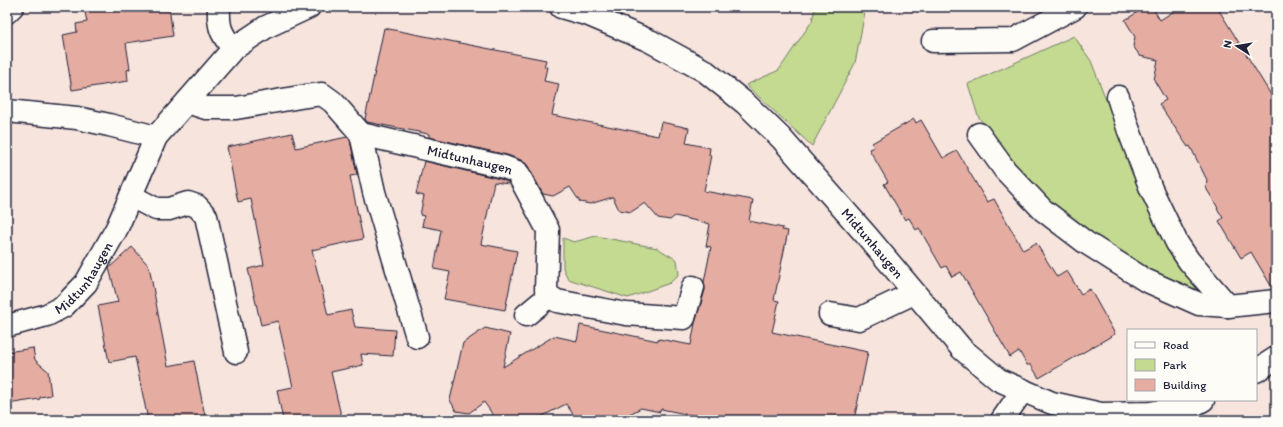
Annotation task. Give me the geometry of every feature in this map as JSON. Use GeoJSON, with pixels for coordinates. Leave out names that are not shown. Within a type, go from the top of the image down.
{"type":"FeatureCollection","features":[{"type":"Feature","properties":{"kind":"street"},"geometry":{"type":"LineString","coordinates":[[7,12],[12,7]]}},
{"type":"Feature","properties":{"kind":"street"},"geometry":{"type":"LineString","coordinates":[[219,7],[218,17],[221,32],[233,49]]}},
{"type":"Feature","properties":{"kind":"street","name":"Midtunhaugen"},"geometry":{"type":"LineString","coordinates":[[7,326],[47,315],[64,306],[86,283],[117,228],[156,137],[233,49],[266,27],[309,7]]}},
{"type":"Feature","properties":{"kind":"street","name":"Midtunhaugen"},"geometry":{"type":"LineString","coordinates":[[561,7],[589,15],[650,40],[705,71],[746,104],[781,138],[867,236],[962,349],[998,380],[1052,403],[1101,414],[1150,413],[1194,405],[1201,401]]}},
{"type":"Feature","properties":{"kind":"street"},"geometry":{"type":"LineString","coordinates":[[933,41],[1013,40],[1075,7]]}},
{"type":"Feature","properties":{"kind":"street"},"geometry":{"type":"LineString","coordinates":[[187,102],[206,108],[236,108],[322,94],[333,102],[361,134],[374,192],[417,337]]}},
{"type":"Feature","properties":{"kind":"street"},"geometry":{"type":"LineString","coordinates":[[1118,97],[1128,128],[1152,188],[1177,243],[1189,261],[1228,306]]}},
{"type":"Feature","properties":{"kind":"street"},"geometry":{"type":"LineString","coordinates":[[7,111],[76,118],[156,137]]}},
{"type":"Feature","properties":{"kind":"street","name":"Midtunhaugen"},"geometry":{"type":"LineString","coordinates":[[361,134],[504,167],[517,172],[548,230],[546,290],[549,296]]}},
{"type":"Feature","properties":{"kind":"street"},"geometry":{"type":"LineString","coordinates":[[979,134],[1005,170],[1043,210],[1084,242],[1145,280],[1199,304],[1228,306],[1276,301]]}},
{"type":"Feature","properties":{"kind":"street"},"geometry":{"type":"LineString","coordinates":[[131,196],[156,209],[169,209],[188,203],[197,206],[206,216],[236,352]]}},
{"type":"Feature","properties":{"kind":"street"},"geometry":{"type":"LineString","coordinates":[[526,315],[549,296],[557,301],[626,314],[684,318],[693,287]]}},
{"type":"Feature","properties":{"kind":"street"},"geometry":{"type":"LineString","coordinates":[[830,314],[859,319],[914,293]]}},
{"type":"Feature","properties":{"kind":"street"},"geometry":{"type":"LineString","coordinates":[[1257,370],[1276,358]]}},
{"type":"Feature","properties":{"kind":"street"},"geometry":{"type":"LineString","coordinates":[[1002,420],[1023,390]]}},
{"type":"Feature","properties":{"kind":"green space"},"geometry":{"type":"Polygon","coordinates":[[[815,7],[866,7],[855,63],[812,146],[746,85],[779,70],[812,21],[815,7]]]}},
{"type":"Feature","properties":{"kind":"green space"},"geometry":{"type":"Polygon","coordinates":[[[1074,36],[1091,61],[1152,218],[1198,288],[1187,292],[1131,263],[1057,210],[1015,169],[978,116],[968,84],[1074,36]]]}},
{"type":"Feature","properties":{"kind":"green space"},"geometry":{"type":"Polygon","coordinates":[[[596,236],[657,248],[677,260],[679,274],[670,283],[628,298],[568,279],[563,268],[563,238],[574,242],[596,236]]]}},
{"type":"Feature","properties":{"kind":"building"},"geometry":{"type":"Polygon","coordinates":[[[84,7],[169,7],[173,36],[126,43],[130,69],[127,70],[128,81],[72,90],[63,35],[77,32],[76,24],[87,22],[84,7]]]}},
{"type":"Feature","properties":{"kind":"building"},"geometry":{"type":"Polygon","coordinates":[[[1146,7],[1152,7],[1160,20],[1181,7],[1217,7],[1276,103],[1276,289],[1273,289],[1251,252],[1241,258],[1219,221],[1223,218],[1206,188],[1207,180],[1190,146],[1188,147],[1159,104],[1166,100],[1154,80],[1158,60],[1140,56],[1133,46],[1135,37],[1125,20],[1146,7]]]}},
{"type":"Feature","properties":{"kind":"building"},"geometry":{"type":"Polygon","coordinates":[[[384,28],[546,60],[544,67],[547,67],[544,81],[559,84],[552,115],[658,136],[661,122],[689,128],[686,143],[710,148],[709,155],[711,155],[704,191],[753,200],[749,221],[783,228],[782,230],[788,231],[774,300],[779,301],[772,332],[868,352],[854,420],[715,420],[661,409],[660,412],[641,408],[618,420],[598,416],[591,420],[577,420],[566,404],[535,420],[515,417],[509,420],[495,418],[484,402],[469,413],[456,411],[450,400],[463,343],[485,328],[510,334],[503,367],[554,336],[577,341],[580,325],[658,341],[659,339],[691,345],[695,323],[705,290],[704,282],[711,247],[706,246],[710,224],[675,216],[670,220],[658,218],[645,203],[631,212],[619,210],[613,197],[590,204],[580,202],[570,187],[553,196],[543,194],[528,166],[521,160],[507,155],[429,137],[429,134],[367,122],[365,119],[384,28]]]}},
{"type":"Feature","properties":{"kind":"building"},"geometry":{"type":"Polygon","coordinates":[[[914,119],[916,123],[921,120],[943,158],[957,151],[987,202],[994,199],[1023,250],[1036,243],[1057,277],[1067,271],[1081,294],[1090,289],[1115,334],[1039,378],[1031,365],[1027,365],[1019,351],[1010,357],[961,272],[952,277],[946,266],[942,268],[919,228],[916,230],[909,218],[905,220],[884,184],[888,182],[869,149],[874,147],[872,143],[914,119]]]}},
{"type":"Feature","properties":{"kind":"building"},"geometry":{"type":"Polygon","coordinates":[[[292,133],[296,148],[347,137],[350,140],[357,175],[350,176],[363,239],[312,250],[328,315],[351,310],[355,327],[395,330],[393,356],[361,354],[363,365],[331,372],[342,420],[283,420],[277,390],[293,387],[278,321],[261,325],[248,269],[264,265],[251,199],[238,202],[227,147],[292,133]]]}},
{"type":"Feature","properties":{"kind":"building"},"geometry":{"type":"Polygon","coordinates":[[[424,161],[508,182],[509,184],[494,182],[481,244],[517,251],[505,310],[444,299],[450,272],[434,269],[441,230],[422,226],[424,216],[420,215],[424,196],[416,194],[424,161]]]}},
{"type":"Feature","properties":{"kind":"building"},"geometry":{"type":"Polygon","coordinates":[[[132,247],[149,266],[168,366],[194,361],[205,416],[186,420],[148,420],[135,357],[109,362],[98,306],[118,302],[109,268],[132,247]]]}},
{"type":"Feature","properties":{"kind":"building"},"geometry":{"type":"Polygon","coordinates":[[[33,348],[35,360],[48,371],[51,395],[40,397],[40,399],[7,404],[7,352],[33,348]]]}}]}
